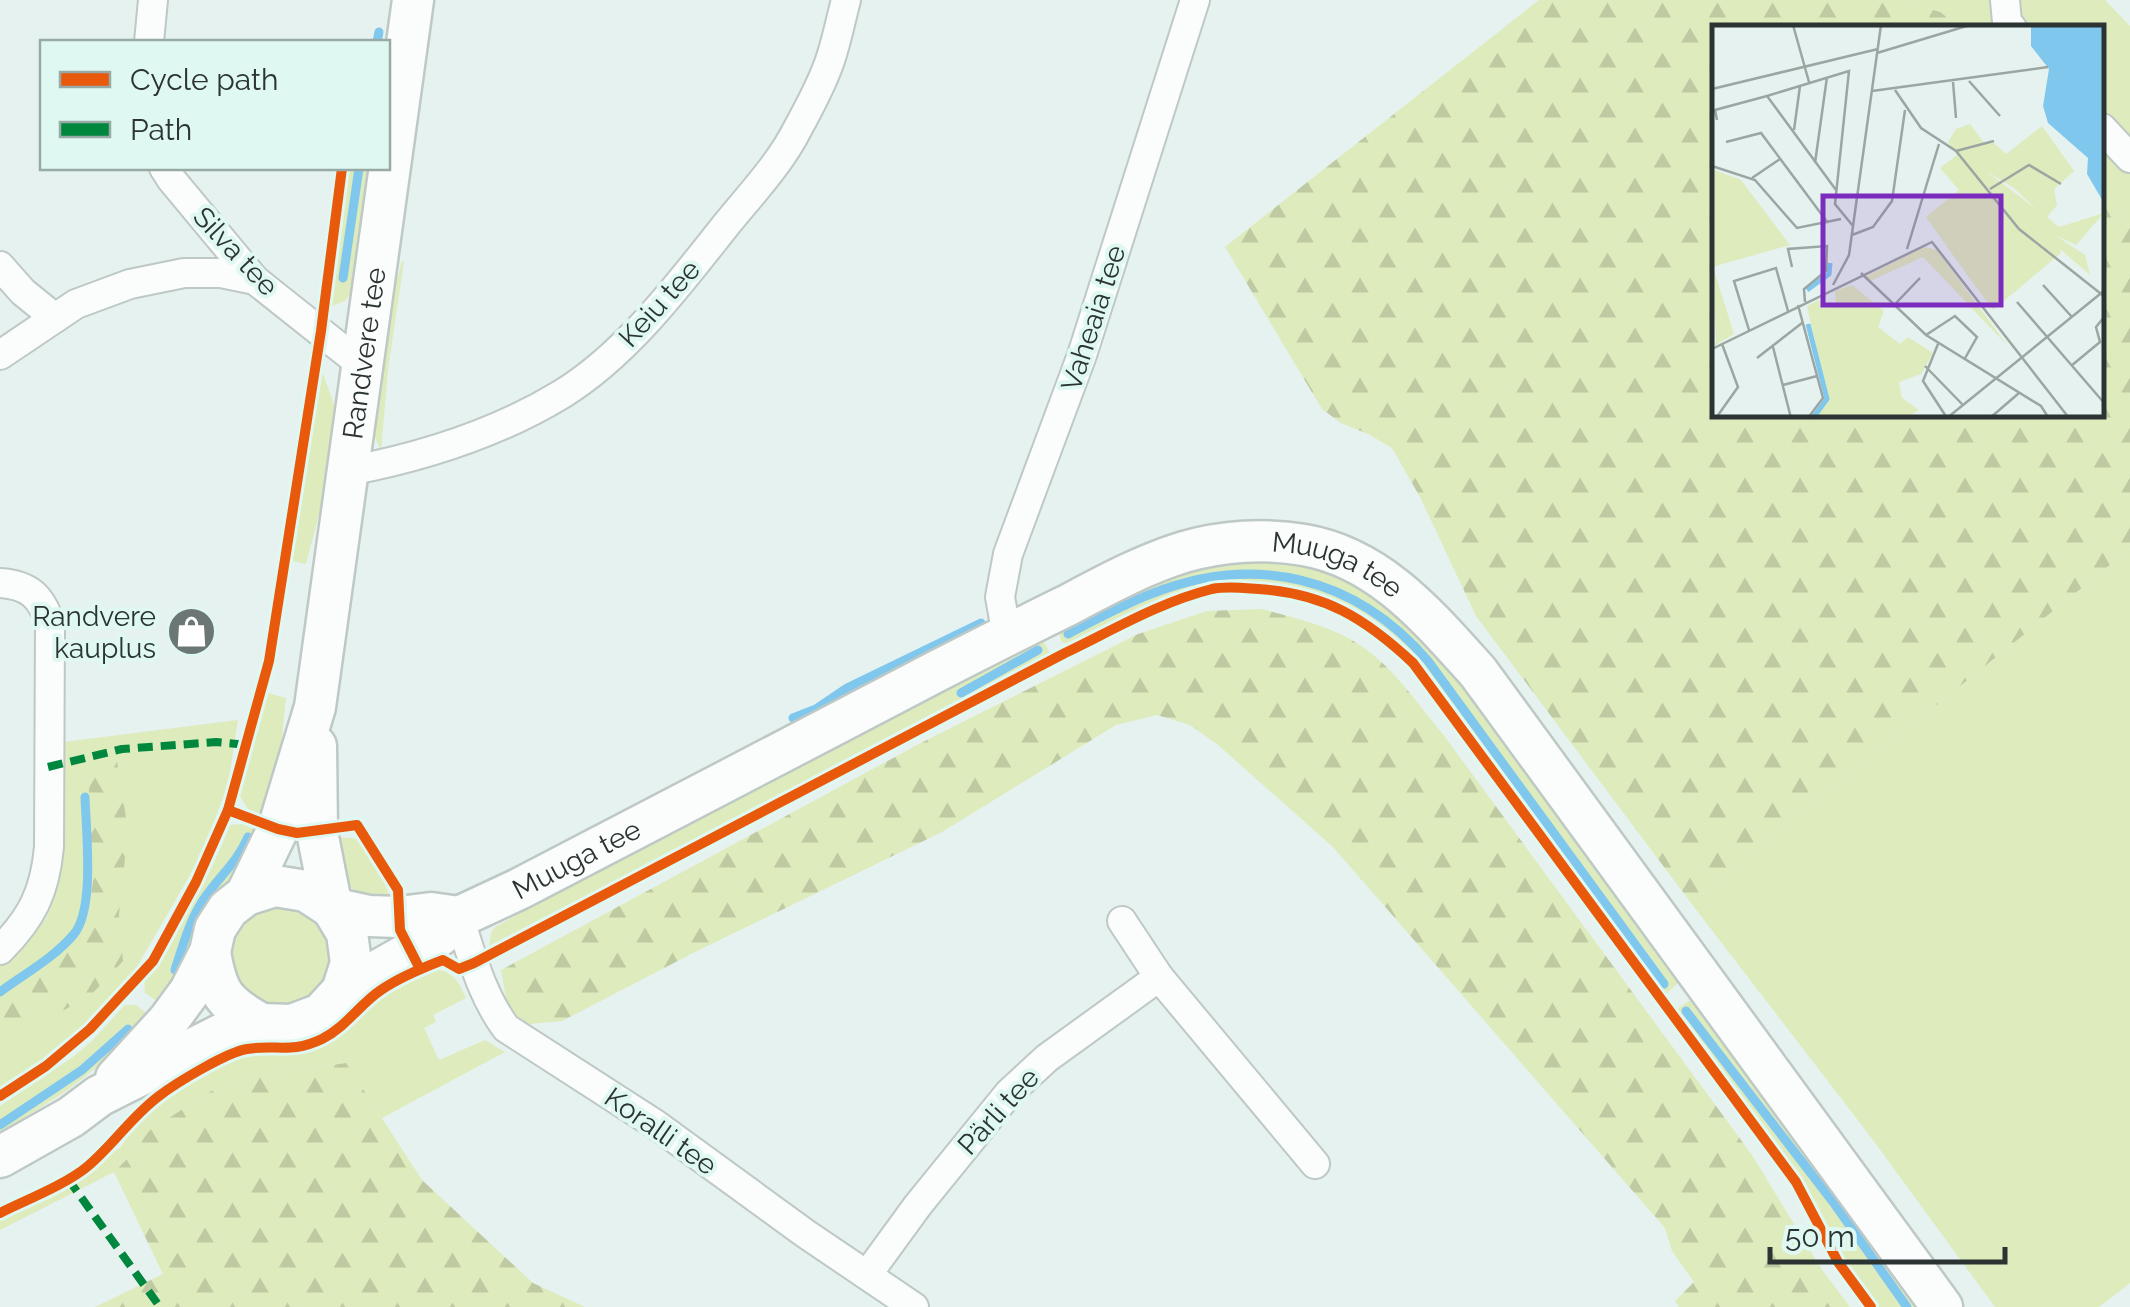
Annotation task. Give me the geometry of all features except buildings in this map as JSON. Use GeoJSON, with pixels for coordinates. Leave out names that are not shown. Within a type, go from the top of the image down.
{"type":"FeatureCollection","features":[{"type":"Feature","properties":{"kind":"street"},"geometry":{"type":"LineString","coordinates":[[150,40],[153,0]]}},
{"type":"Feature","properties":{"kind":"street","name":"Randvere tee"},"geometry":{"type":"LineString","coordinates":[[390,165],[413,0]]}},
{"type":"Feature","properties":{"kind":"street","name":"Keiu tee"},"geometry":{"type":"LineString","coordinates":[[349,471],[463,440],[516,419],[564,393],[598,368],[654,312],[774,166],[796,132],[828,66],[846,0]]}},
{"type":"Feature","properties":{"kind":"street","name":"Vaheaia tee"},"geometry":{"type":"LineString","coordinates":[[1006,636],[1000,597],[1008,554],[1082,355],[1194,0]]}},
{"type":"Feature","properties":{"kind":"street"},"geometry":{"type":"LineString","coordinates":[[2004,0],[2010,25]]}},
{"type":"Feature","properties":{"kind":"street"},"geometry":{"type":"LineString","coordinates":[[2105,131],[2130,158]]}},
{"type":"Feature","properties":{"kind":"street","name":"Silva tee"},"geometry":{"type":"LineString","coordinates":[[165,170],[255,280],[362,365]]}},
{"type":"Feature","properties":{"kind":"street","name":"Randvere tee"},"geometry":{"type":"LineString","coordinates":[[99,1096],[168,1021],[190,991],[210,952],[215,929],[228,910],[246,895],[278,829],[315,707],[389,170]]}},
{"type":"Feature","properties":{"kind":"street"},"geometry":{"type":"LineString","coordinates":[[0,266],[55,318]]}},
{"type":"Feature","properties":{"kind":"street"},"geometry":{"type":"LineString","coordinates":[[0,355],[76,304],[155,278],[221,274],[255,280]]}},
{"type":"Feature","properties":{"kind":"street","name":"Muuga tee"},"geometry":{"type":"LineString","coordinates":[[342,991],[439,936],[459,917],[1143,567],[1226,543],[1270,541],[1306,545],[1343,556],[1384,578],[1418,607],[1478,672],[1942,1307]]}},
{"type":"Feature","properties":{"kind":"street"},"geometry":{"type":"LineString","coordinates":[[0,583],[29,590],[43,603],[50,623],[50,847],[41,893],[19,931],[0,950]]}},
{"type":"Feature","properties":{"kind":"street","name":"Randvere tee"},"geometry":{"type":"LineString","coordinates":[[0,1157],[99,1096],[222,1034],[261,1024],[292,1025],[321,1014],[342,991],[350,963],[347,934],[332,908],[317,832],[315,707]]}},
{"type":"Feature","properties":{"kind":"street"},"geometry":{"type":"LineString","coordinates":[[246,895],[276,886],[291,888],[306,891],[332,908]]}},
{"type":"Feature","properties":{"kind":"street","name":"Muuga tee"},"geometry":{"type":"LineString","coordinates":[[332,908],[369,916],[431,912],[459,917]]}},
{"type":"Feature","properties":{"kind":"street","name":"Koralli tee"},"geometry":{"type":"LineString","coordinates":[[459,917],[490,1006],[506,1028],[654,1124],[914,1307]]}},
{"type":"Feature","properties":{"kind":"street"},"geometry":{"type":"LineString","coordinates":[[1122,921],[1159,977],[1314,1164]]}},
{"type":"Feature","properties":{"kind":"street"},"geometry":{"type":"LineString","coordinates":[[210,952],[216,983],[234,1008],[261,1024]]}},
{"type":"Feature","properties":{"kind":"street","name":"Pärli tee"},"geometry":{"type":"LineString","coordinates":[[867,1275],[1009,1092],[1046,1058],[1159,977]]}},
{"type":"Feature","properties":{"kind":"green space"},"geometry":{"type":"Polygon","coordinates":[[[1539,0],[1899,0],[1940,12],[1958,25],[1712,25],[1712,418],[2105,418],[2105,194],[2130,228],[2130,549],[1691,903],[1476,616],[1420,497],[1392,448],[1322,409],[1225,247],[1539,0]]]}},
{"type":"Feature","properties":{"kind":"green space"},"geometry":{"type":"Polygon","coordinates":[[[1899,0],[2105,0],[2130,26],[2130,228],[2105,194],[2105,25],[1958,25],[1940,12],[1899,0]]]}},
{"type":"Feature","properties":{"kind":"green space"},"geometry":{"type":"Polygon","coordinates":[[[349,170],[368,170],[351,293],[345,301],[332,306],[349,170]]]}},
{"type":"Feature","properties":{"kind":"green space"},"geometry":{"type":"Polygon","coordinates":[[[402,261],[381,450],[371,429],[387,316],[402,261]]]}},
{"type":"Feature","properties":{"kind":"green space"},"geometry":{"type":"Polygon","coordinates":[[[323,374],[335,407],[328,480],[306,564],[292,561],[319,376],[323,374]]]}},
{"type":"Feature","properties":{"kind":"green space"},"geometry":{"type":"Polygon","coordinates":[[[2130,549],[2130,1283],[2099,1307],[1995,1307],[1691,903],[2130,549]]]}},
{"type":"Feature","properties":{"kind":"green space"},"geometry":{"type":"Polygon","coordinates":[[[1223,562],[1295,563],[1330,573],[1363,588],[1402,617],[1473,695],[1680,981],[1666,994],[1430,675],[1394,635],[1347,604],[1294,586],[1238,581],[1211,584],[1155,601],[1073,642],[1063,643],[1060,638],[1059,627],[1172,574],[1223,562]]]}},
{"type":"Feature","properties":{"kind":"green space"},"geometry":{"type":"Polygon","coordinates":[[[1262,609],[1349,638],[1372,654],[1404,686],[1752,1155],[1820,1267],[1850,1307],[1679,1307],[1675,1301],[1694,1282],[1672,1251],[1665,1228],[1333,847],[1218,745],[1190,725],[1157,715],[1116,725],[942,832],[562,1021],[529,1024],[508,1010],[501,970],[919,744],[1138,634],[1207,611],[1262,609]]]}},
{"type":"Feature","properties":{"kind":"green space"},"geometry":{"type":"Polygon","coordinates":[[[1042,639],[1050,653],[1001,681],[489,946],[495,927],[773,773],[1042,639]]]}},
{"type":"Feature","properties":{"kind":"green space"},"geometry":{"type":"Polygon","coordinates":[[[268,693],[286,698],[279,765],[264,817],[249,811],[240,796],[268,693]]]}},
{"type":"Feature","properties":{"kind":"green space"},"geometry":{"type":"Polygon","coordinates":[[[238,720],[228,784],[202,854],[135,970],[74,1034],[0,1088],[0,966],[34,933],[52,906],[62,835],[63,742],[238,720]]]}},
{"type":"Feature","properties":{"kind":"green space"},"geometry":{"type":"Polygon","coordinates":[[[117,761],[128,830],[119,914],[123,961],[90,996],[62,1011],[0,1030],[0,998],[80,936],[93,882],[88,813],[90,768],[117,761]]]}},
{"type":"Feature","properties":{"kind":"green space"},"geometry":{"type":"Polygon","coordinates":[[[243,824],[260,832],[237,875],[204,908],[186,957],[161,1004],[145,993],[144,980],[192,905],[230,825],[243,824]]]}},
{"type":"Feature","properties":{"kind":"green space"},"geometry":{"type":"Polygon","coordinates":[[[332,837],[363,843],[383,876],[389,902],[363,897],[347,884],[332,837]]]}},
{"type":"Feature","properties":{"kind":"green space"},"geometry":{"type":"Polygon","coordinates":[[[280,907],[299,911],[314,922],[325,937],[329,956],[325,975],[314,990],[299,1001],[280,1005],[261,1001],[246,990],[235,975],[231,956],[235,937],[246,922],[261,911],[280,907]]]}},
{"type":"Feature","properties":{"kind":"green space"},"geometry":{"type":"Polygon","coordinates":[[[434,969],[454,978],[466,998],[433,1015],[436,1022],[424,1028],[439,1060],[485,1040],[505,1052],[382,1118],[345,1063],[267,1074],[211,1091],[150,1130],[114,1172],[0,1230],[0,1218],[120,1148],[138,1121],[160,1101],[238,1057],[290,1054],[323,1045],[385,994],[434,969]]]}},
{"type":"Feature","properties":{"kind":"green space"},"geometry":{"type":"Polygon","coordinates":[[[1693,998],[1927,1307],[1877,1307],[1792,1167],[1677,1009],[1693,998]]]}},
{"type":"Feature","properties":{"kind":"green space"},"geometry":{"type":"Polygon","coordinates":[[[125,1005],[136,1005],[150,1016],[105,1061],[0,1133],[0,1106],[73,1057],[125,1005]]]}},
{"type":"Feature","properties":{"kind":"green space"},"geometry":{"type":"Polygon","coordinates":[[[346,1063],[422,1180],[533,1283],[585,1307],[95,1307],[163,1274],[114,1172],[150,1130],[211,1091],[267,1074],[346,1063]]]}},
{"type":"Feature","properties":{"kind":"waterway"},"geometry":{"type":"LineString","coordinates":[[377,40],[379,32]]}},
{"type":"Feature","properties":{"kind":"waterway"},"geometry":{"type":"LineString","coordinates":[[343,278],[359,170]]}},
{"type":"Feature","properties":{"kind":"waterway"},"geometry":{"type":"LineString","coordinates":[[1068,634],[1151,594],[1227,575],[1301,580],[1368,609],[1428,661],[1664,984]]}},
{"type":"Feature","properties":{"kind":"waterway"},"geometry":{"type":"LineString","coordinates":[[793,718],[981,623]]}},
{"type":"Feature","properties":{"kind":"waterway"},"geometry":{"type":"LineString","coordinates":[[961,693],[1038,650]]}},
{"type":"Feature","properties":{"kind":"waterway"},"geometry":{"type":"LineString","coordinates":[[0,992],[57,951],[81,922],[88,869],[85,797]]}},
{"type":"Feature","properties":{"kind":"waterway"},"geometry":{"type":"LineString","coordinates":[[175,970],[196,913],[248,837]]}},
{"type":"Feature","properties":{"kind":"waterway"},"geometry":{"type":"LineString","coordinates":[[1686,1011],[1833,1202],[1907,1307]]}},
{"type":"Feature","properties":{"kind":"waterway"},"geometry":{"type":"LineString","coordinates":[[0,1125],[82,1070],[128,1029]]}},
{"type":"Feature","properties":{"kind":"marked path"},"geometry":{"type":"LineString","coordinates":[[48,767],[122,749],[216,742],[246,745]]}},
{"type":"Feature","properties":{"kind":"marked path"},"geometry":{"type":"LineString","coordinates":[[68,1179],[160,1307]]}},
{"type":"Feature","properties":{"kind":"cycle path"},"geometry":{"type":"LineString","coordinates":[[0,1096],[46,1066],[90,1029],[153,961],[196,882],[228,810],[269,661],[321,331],[342,170]]}},
{"type":"Feature","properties":{"kind":"cycle path"},"geometry":{"type":"LineString","coordinates":[[0,1213],[79,1173],[149,1104],[215,1062],[247,1049],[292,1047],[322,1039],[373,996],[403,977],[443,960],[459,969],[474,963],[1119,626],[1193,595],[1218,588],[1241,588],[1282,591],[1323,602],[1378,633],[1413,663],[1796,1182],[1838,1262],[1871,1307]]}},
{"type":"Feature","properties":{"kind":"cycle path"},"geometry":{"type":"LineString","coordinates":[[228,810],[297,833],[357,825],[398,890],[400,930],[420,969]]}},
{"type":"Feature","properties":{"kind":"place","name":"Randvere kauplus"},"geometry":{"type":"Point","coordinates":[191,632]}}]}
